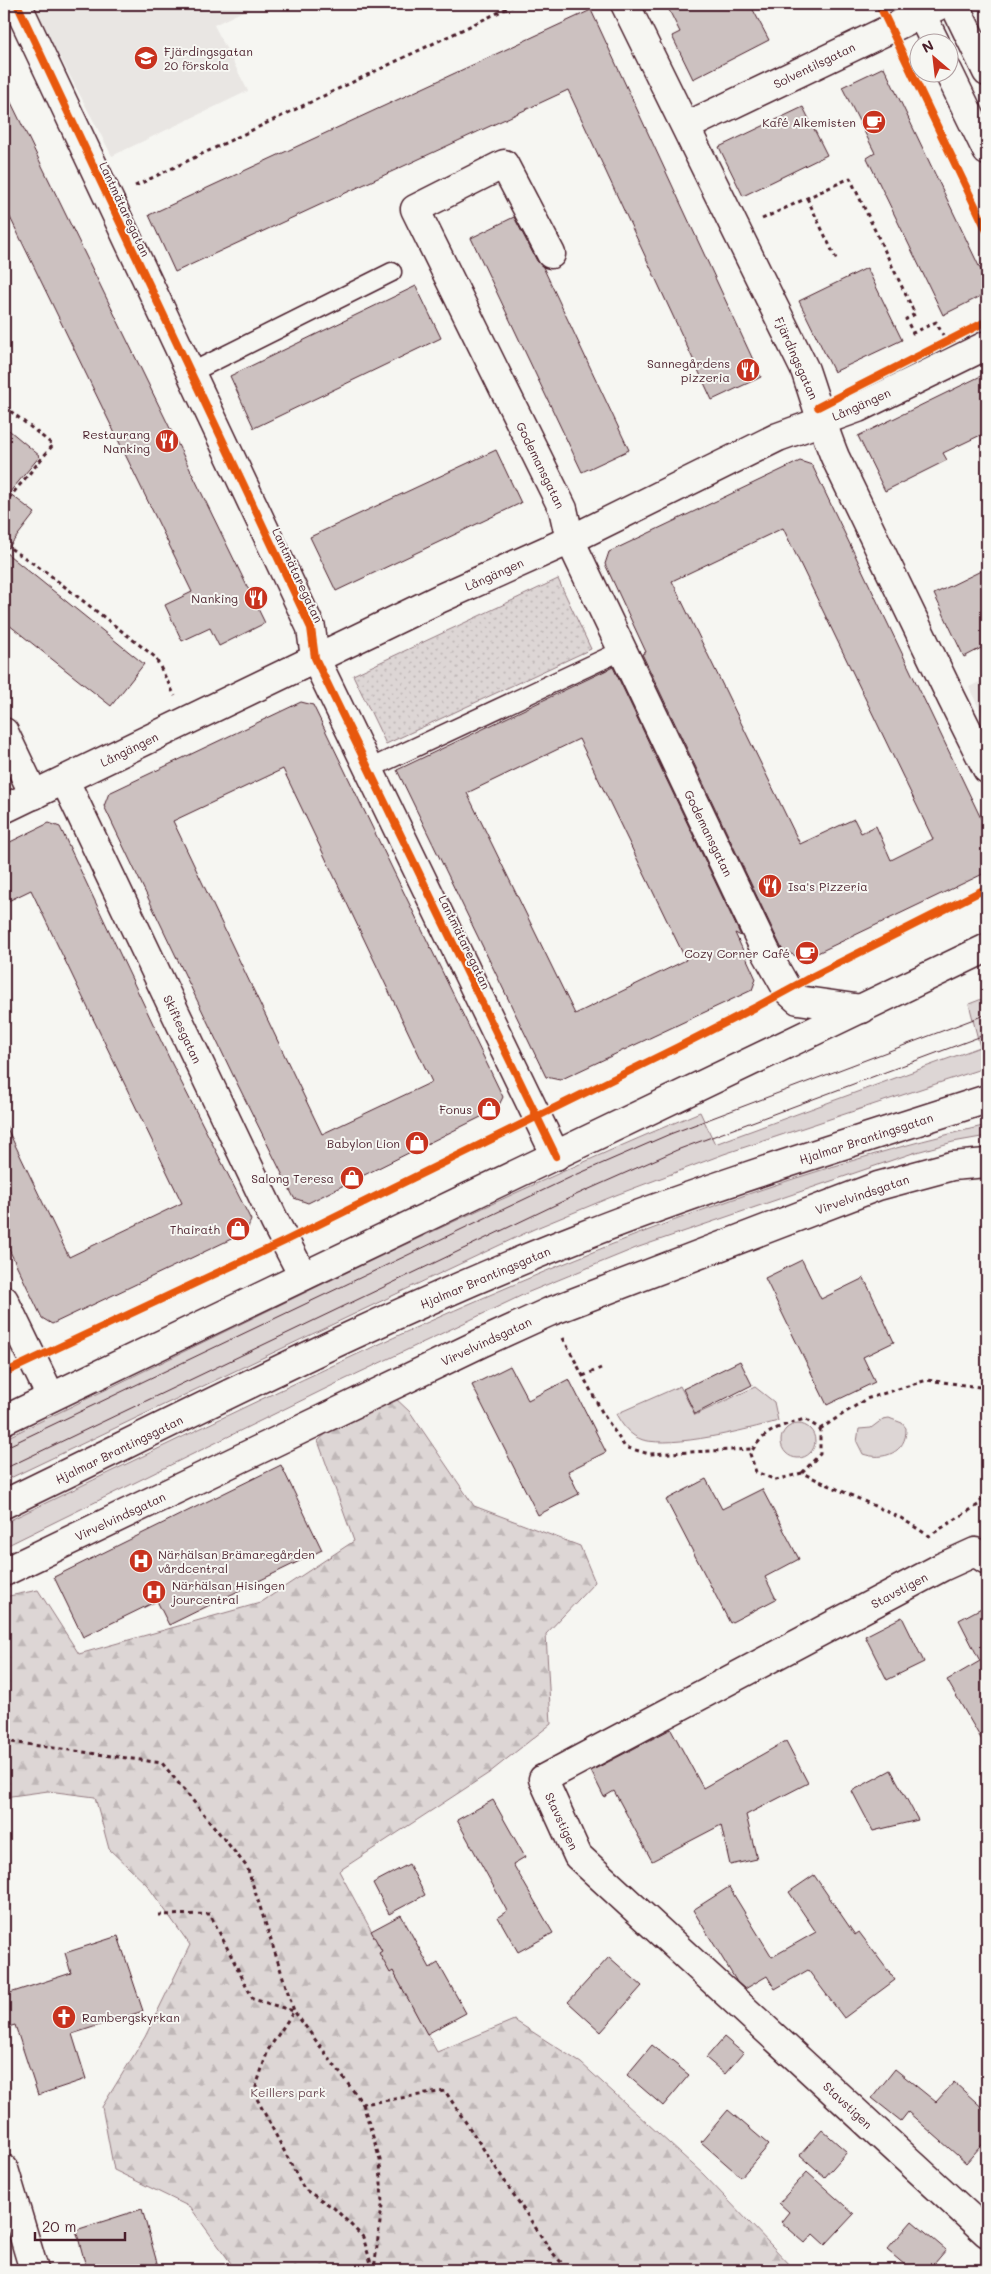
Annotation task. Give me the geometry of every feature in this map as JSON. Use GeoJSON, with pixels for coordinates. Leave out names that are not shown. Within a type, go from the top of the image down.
{"type":"FeatureCollection","features":[{"type":"Feature","properties":{"kind":"street","name":"Lantmätaregatan"},"geometry":{"type":"LineString","coordinates":[[17,4],[107,199],[311,628],[315,658],[556,1156]]}},
{"type":"Feature","properties":{"kind":"street","name":"Fjärdingsgatan"},"geometry":{"type":"LineString","coordinates":[[625,4],[687,126],[805,370],[818,407],[821,422],[835,456],[987,769]]}},
{"type":"Feature","properties":{"kind":"street"},"geometry":{"type":"LineString","coordinates":[[954,4],[987,72]]}},
{"type":"Feature","properties":{"kind":"street","name":"Solventilsgatan"},"geometry":{"type":"LineString","coordinates":[[687,126],[926,7]]}},
{"type":"Feature","properties":{"kind":"street"},"geometry":{"type":"LineString","coordinates":[[926,7],[932,32]]}},
{"type":"Feature","properties":{"kind":"street"},"geometry":{"type":"LineString","coordinates":[[953,82],[987,151]]}},
{"type":"Feature","properties":{"kind":"street","name":"Godemansgatan"},"geometry":{"type":"LineString","coordinates":[[551,254],[504,164],[416,209],[563,509],[570,540],[621,651],[766,952],[786,987],[798,1000],[862,1010]]}},
{"type":"Feature","properties":{"kind":"street","name":"Långängen"},"geometry":{"type":"LineString","coordinates":[[4,809],[441,598],[570,540],[778,437],[858,408],[987,345]]}},
{"type":"Feature","properties":{"kind":"street"},"geometry":{"type":"LineString","coordinates":[[4,732],[34,795]]}},
{"type":"Feature","properties":{"kind":"street","name":"Skiftesgatan"},"geometry":{"type":"LineString","coordinates":[[65,781],[275,1222],[303,1276]]}},
{"type":"Feature","properties":{"kind":"street"},"geometry":{"type":"LineString","coordinates":[[4,1420],[862,1010],[987,948]]}},
{"type":"Feature","properties":{"kind":"street","name":"Hjalmar Brantingsgatan"},"geometry":{"type":"LineString","coordinates":[[4,1504],[407,1310],[582,1236],[783,1164],[987,1099]]}},
{"type":"Feature","properties":{"kind":"street","name":"Virvelvindsgatan"},"geometry":{"type":"LineString","coordinates":[[4,1572],[472,1347],[550,1312],[878,1186],[952,1166],[987,1163]]}},
{"type":"Feature","properties":{"kind":"street"},"geometry":{"type":"LineString","coordinates":[[4,1300],[50,1397]]}},
{"type":"Feature","properties":{"kind":"street","name":"Stavstigen"},"geometry":{"type":"LineString","coordinates":[[981,1556],[942,1567],[543,1779],[578,1856],[987,2233]]}},
{"type":"Feature","properties":{"kind":"street"},"geometry":{"type":"LineString","coordinates":[[4,2169],[34,2270]]}},
{"type":"Feature","properties":{"kind":"lane"},"geometry":{"type":"LineString","coordinates":[[190,372],[392,272]]}},
{"type":"Feature","properties":{"kind":"lane"},"geometry":{"type":"LineString","coordinates":[[369,769],[621,651]]}},
{"type":"Feature","properties":{"kind":"path"},"geometry":{"type":"LineString","coordinates":[[107,199],[516,4]]}},
{"type":"Feature","properties":{"kind":"path"},"geometry":{"type":"LineString","coordinates":[[761,219],[850,178],[915,314],[906,319],[913,333],[936,322],[947,343]]}},
{"type":"Feature","properties":{"kind":"path"},"geometry":{"type":"LineString","coordinates":[[806,198],[838,263]]}},
{"type":"Feature","properties":{"kind":"path"},"geometry":{"type":"LineString","coordinates":[[4,406],[53,445],[4,504]]}},
{"type":"Feature","properties":{"kind":"path"},"geometry":{"type":"LineString","coordinates":[[4,544],[46,572],[155,657],[178,703]]}},
{"type":"Feature","properties":{"kind":"path"},"geometry":{"type":"LineString","coordinates":[[550,1312],[603,1414],[625,1447],[649,1454],[753,1449]]}},
{"type":"Feature","properties":{"kind":"path"},"geometry":{"type":"LineString","coordinates":[[583,1376],[601,1368]]}},
{"type":"Feature","properties":{"kind":"path"},"geometry":{"type":"LineString","coordinates":[[820,1429],[866,1399],[927,1380],[987,1388]]}},
{"type":"Feature","properties":{"kind":"path"},"geometry":{"type":"LineString","coordinates":[[806,1419],[820,1429],[820,1454],[802,1474],[776,1480],[756,1472],[750,1454],[757,1440],[776,1428],[806,1419]]}},
{"type":"Feature","properties":{"kind":"path"},"geometry":{"type":"LineString","coordinates":[[802,1474],[901,1518],[929,1536],[978,1505],[987,1493]]}},
{"type":"Feature","properties":{"kind":"path"},"geometry":{"type":"LineString","coordinates":[[4,1741],[162,1763],[247,1867],[294,2011],[363,2104],[380,2160],[382,2206],[373,2270]]}},
{"type":"Feature","properties":{"kind":"path"},"geometry":{"type":"LineString","coordinates":[[158,1915],[210,1914],[253,1999],[294,2011]]}},
{"type":"Feature","properties":{"kind":"path"},"geometry":{"type":"LineString","coordinates":[[294,2011],[268,2050],[254,2093],[304,2189],[334,2208],[363,2237],[373,2270]]}},
{"type":"Feature","properties":{"kind":"path"},"geometry":{"type":"LineString","coordinates":[[363,2104],[445,2092],[551,2251],[568,2270]]}},
{"type":"Feature","properties":{"kind":"shaded area","name":"Fjärdingsgatan 20 förskola"},"geometry":{"type":"Polygon","coordinates":[[[32,4],[258,4],[214,25],[248,91],[112,156],[32,4]]]}},
{"type":"Feature","properties":{"kind":"shaded area"},"geometry":{"type":"Polygon","coordinates":[[[987,678],[987,726],[969,687],[987,678]]]}},
{"type":"Feature","properties":{"kind":"green space"},"geometry":{"type":"Polygon","coordinates":[[[558,579],[591,649],[386,744],[353,675],[558,579]]]}},
{"type":"Feature","properties":{"kind":"green space"},"geometry":{"type":"Polygon","coordinates":[[[987,997],[987,1067],[724,1154],[616,1195],[534,1229],[4,1481],[4,1439],[524,1189],[700,1112],[715,1144],[980,1047],[969,1004],[987,997]]]}},
{"type":"Feature","properties":{"kind":"green space"},"geometry":{"type":"Polygon","coordinates":[[[987,1125],[987,1136],[953,1142],[913,1153],[636,1248],[529,1292],[329,1387],[4,1547],[4,1523],[364,1351],[485,1297],[608,1246],[732,1200],[858,1159],[987,1125]]]}},
{"type":"Feature","properties":{"kind":"green space"},"geometry":{"type":"Polygon","coordinates":[[[680,1386],[695,1415],[755,1387],[774,1402],[778,1421],[710,1437],[673,1442],[656,1442],[634,1436],[616,1414],[680,1386]]]}},
{"type":"Feature","properties":{"kind":"green space","name":"Keillers park"},"geometry":{"type":"Polygon","coordinates":[[[393,1396],[410,1412],[474,1506],[580,1546],[595,1582],[546,1634],[551,1724],[489,1773],[339,1871],[437,2052],[514,2020],[581,2063],[703,2174],[795,2270],[236,2270],[190,2207],[114,2170],[102,2107],[145,2037],[190,1945],[147,1885],[109,1849],[95,1797],[48,1791],[4,1797],[4,1613],[9,1596],[38,1590],[79,1654],[260,1603],[354,1541],[318,1441],[344,1417],[393,1396]]]}},
{"type":"Feature","properties":{"kind":"green space"},"geometry":{"type":"Polygon","coordinates":[[[889,1418],[902,1423],[906,1428],[903,1444],[892,1453],[886,1455],[871,1456],[863,1454],[857,1442],[859,1429],[871,1428],[883,1419],[889,1418]]]}},
{"type":"Feature","properties":{"kind":"green space"},"geometry":{"type":"Polygon","coordinates":[[[798,1424],[810,1429],[815,1441],[810,1453],[798,1458],[786,1453],[781,1441],[786,1429],[798,1424]]]}},
{"type":"Feature","properties":{"kind":"building"},"geometry":{"type":"Polygon","coordinates":[[[682,4],[750,4],[769,40],[693,79],[672,36],[680,32],[669,10],[682,4]]]}},
{"type":"Feature","properties":{"kind":"building"},"geometry":{"type":"Polygon","coordinates":[[[591,10],[761,377],[712,400],[568,90],[175,272],[149,215],[591,10]]]}},
{"type":"Feature","properties":{"kind":"building"},"geometry":{"type":"Polygon","coordinates":[[[884,67],[987,283],[987,293],[943,315],[867,158],[875,153],[842,87],[884,67]]]}},
{"type":"Feature","properties":{"kind":"building"},"geometry":{"type":"Polygon","coordinates":[[[4,88],[265,623],[219,646],[210,628],[182,641],[165,605],[192,592],[4,205],[4,88]]]}},
{"type":"Feature","properties":{"kind":"building"},"geometry":{"type":"Polygon","coordinates":[[[803,107],[827,155],[743,196],[719,147],[803,107]]]}},
{"type":"Feature","properties":{"kind":"building"},"geometry":{"type":"Polygon","coordinates":[[[514,217],[537,261],[543,267],[629,450],[582,472],[471,238],[514,217]]]}},
{"type":"Feature","properties":{"kind":"building"},"geometry":{"type":"Polygon","coordinates":[[[867,268],[902,340],[834,372],[799,301],[867,268]]]}},
{"type":"Feature","properties":{"kind":"building"},"geometry":{"type":"Polygon","coordinates":[[[416,286],[441,338],[254,428],[230,376],[416,286]]]}},
{"type":"Feature","properties":{"kind":"building"},"geometry":{"type":"Polygon","coordinates":[[[987,373],[987,432],[943,453],[947,460],[885,491],[858,436],[987,373]]]}},
{"type":"Feature","properties":{"kind":"building"},"geometry":{"type":"Polygon","coordinates":[[[4,426],[40,456],[9,493],[35,513],[5,552],[144,664],[111,706],[4,621],[4,426]]]}},
{"type":"Feature","properties":{"kind":"building"},"geometry":{"type":"Polygon","coordinates":[[[496,450],[521,503],[336,591],[310,537],[496,450]]]}},
{"type":"Feature","properties":{"kind":"building"},"geometry":{"type":"Polygon","coordinates":[[[800,461],[812,465],[987,831],[987,872],[805,959],[783,951],[642,654],[646,652],[605,564],[609,552],[800,461]],[[783,528],[672,581],[800,844],[854,819],[861,833],[876,826],[891,860],[933,839],[783,528]]]}},
{"type":"Feature","properties":{"kind":"building"},"geometry":{"type":"Polygon","coordinates":[[[987,568],[987,645],[964,657],[934,594],[987,568]]]}},
{"type":"Feature","properties":{"kind":"building"},"geometry":{"type":"Polygon","coordinates":[[[613,667],[741,936],[735,933],[756,979],[752,990],[560,1080],[546,1077],[397,770],[613,667]],[[579,739],[467,793],[575,1014],[686,960],[579,739]]]}},
{"type":"Feature","properties":{"kind":"building"},"geometry":{"type":"Polygon","coordinates":[[[301,702],[313,705],[503,1097],[497,1109],[308,1203],[294,1198],[104,806],[109,793],[301,702]],[[283,769],[173,821],[322,1134],[432,1082],[283,769]]]}},
{"type":"Feature","properties":{"kind":"building"},"geometry":{"type":"Polygon","coordinates":[[[49,823],[60,827],[171,1062],[251,1220],[246,1232],[52,1324],[42,1318],[4,1239],[4,1122],[69,1257],[182,1203],[31,890],[4,903],[4,845],[49,823]]]}},
{"type":"Feature","properties":{"kind":"building"},"geometry":{"type":"Polygon","coordinates":[[[802,1260],[821,1299],[864,1278],[894,1342],[863,1357],[875,1382],[827,1405],[765,1278],[802,1260]]]}},
{"type":"Feature","properties":{"kind":"building"},"geometry":{"type":"Polygon","coordinates":[[[740,1361],[752,1385],[695,1414],[683,1389],[740,1361]]]}},
{"type":"Feature","properties":{"kind":"building"},"geometry":{"type":"Polygon","coordinates":[[[510,1366],[528,1400],[569,1379],[606,1452],[568,1471],[579,1494],[538,1515],[472,1385],[510,1366]]]}},
{"type":"Feature","properties":{"kind":"building"},"geometry":{"type":"Polygon","coordinates":[[[281,1465],[322,1550],[169,1625],[157,1601],[83,1637],[54,1577],[281,1465]]]}},
{"type":"Feature","properties":{"kind":"building"},"geometry":{"type":"Polygon","coordinates":[[[706,1479],[722,1509],[762,1489],[799,1559],[765,1577],[776,1599],[730,1623],[666,1500],[706,1479]]]}},
{"type":"Feature","properties":{"kind":"building"},"geometry":{"type":"Polygon","coordinates":[[[987,1605],[987,1749],[947,1680],[980,1661],[959,1620],[987,1605]]]}},
{"type":"Feature","properties":{"kind":"building"},"geometry":{"type":"Polygon","coordinates":[[[902,1617],[924,1662],[887,1680],[865,1636],[902,1617]]]}},
{"type":"Feature","properties":{"kind":"building"},"geometry":{"type":"Polygon","coordinates":[[[671,1729],[703,1788],[786,1741],[808,1783],[746,1815],[757,1859],[730,1865],[721,1825],[652,1861],[614,1791],[604,1797],[591,1771],[671,1729]]]}},
{"type":"Feature","properties":{"kind":"building"},"geometry":{"type":"Polygon","coordinates":[[[891,1770],[918,1820],[873,1831],[852,1791],[891,1770]]]}},
{"type":"Feature","properties":{"kind":"building"},"geometry":{"type":"Polygon","coordinates":[[[493,1800],[525,1857],[513,1864],[553,1933],[518,1952],[498,1917],[507,1911],[457,1820],[493,1800]]]}},
{"type":"Feature","properties":{"kind":"building"},"geometry":{"type":"Polygon","coordinates":[[[409,1864],[425,1895],[389,1914],[373,1883],[409,1864]]]}},
{"type":"Feature","properties":{"kind":"building"},"geometry":{"type":"Polygon","coordinates":[[[814,1875],[855,1935],[859,1932],[895,1980],[844,2018],[808,1970],[775,1989],[767,1976],[745,1989],[737,1982],[693,1910],[729,1887],[772,1957],[816,1932],[789,1892],[814,1875]]]}},
{"type":"Feature","properties":{"kind":"building"},"geometry":{"type":"Polygon","coordinates":[[[401,1915],[430,1968],[438,1963],[466,2013],[427,2034],[393,1971],[390,1973],[379,1953],[382,1951],[371,1931],[401,1915]]]}},
{"type":"Feature","properties":{"kind":"building","name":"Rambergskyrkan"},"geometry":{"type":"Polygon","coordinates":[[[118,1936],[143,2011],[72,2034],[86,2079],[38,2095],[15,2025],[8,2027],[4,2014],[4,1995],[71,1973],[65,1953],[118,1936]]]}},
{"type":"Feature","properties":{"kind":"building"},"geometry":{"type":"Polygon","coordinates":[[[609,1957],[642,1986],[601,2032],[568,2002],[609,1957]]]}},
{"type":"Feature","properties":{"kind":"building"},"geometry":{"type":"Polygon","coordinates":[[[724,2037],[743,2053],[725,2074],[706,2058],[724,2037]]]}},
{"type":"Feature","properties":{"kind":"building"},"geometry":{"type":"Polygon","coordinates":[[[652,2045],[689,2075],[663,2106],[627,2075],[652,2045]]]}},
{"type":"Feature","properties":{"kind":"building"},"geometry":{"type":"Polygon","coordinates":[[[895,2069],[936,2102],[954,2082],[987,2112],[987,2139],[966,2163],[908,2112],[901,2121],[872,2098],[895,2069]]]}},
{"type":"Feature","properties":{"kind":"building"},"geometry":{"type":"Polygon","coordinates":[[[728,2110],[769,2145],[741,2177],[701,2142],[728,2110]]]}},
{"type":"Feature","properties":{"kind":"building"},"geometry":{"type":"Polygon","coordinates":[[[822,2130],[847,2152],[825,2177],[800,2155],[822,2130]]]}},
{"type":"Feature","properties":{"kind":"building"},"geometry":{"type":"Polygon","coordinates":[[[807,2172],[854,2214],[825,2245],[813,2234],[805,2243],[781,2222],[789,2212],[779,2203],[807,2172]]]}},
{"type":"Feature","properties":{"kind":"building"},"geometry":{"type":"Polygon","coordinates":[[[142,2209],[159,2270],[87,2270],[76,2230],[142,2209]]]}},
{"type":"Feature","properties":{"kind":"building"},"geometry":{"type":"Polygon","coordinates":[[[912,2221],[946,2250],[929,2270],[911,2270],[887,2250],[912,2221]]]}},
{"type":"Feature","properties":{"kind":"tram line"},"geometry":{"type":"LineString","coordinates":[[4,1448],[571,1177],[670,1134],[987,1014]]}},
{"type":"Feature","properties":{"kind":"tram line"},"geometry":{"type":"LineString","coordinates":[[4,1469],[578,1194],[677,1150],[987,1034]]}},
{"type":"Feature","properties":{"kind":"cycle path"},"geometry":{"type":"LineString","coordinates":[[17,4],[311,628],[315,658],[556,1156]]}},
{"type":"Feature","properties":{"kind":"cycle path"},"geometry":{"type":"LineString","coordinates":[[879,4],[987,231]]}},
{"type":"Feature","properties":{"kind":"cycle path"},"geometry":{"type":"LineString","coordinates":[[818,407],[987,321]]}},
{"type":"Feature","properties":{"kind":"cycle path"},"geometry":{"type":"LineString","coordinates":[[4,1373],[285,1241],[678,1047],[987,888]]}},
{"type":"Feature","properties":{"kind":"place","name":"Fjärdingsgatan 20 förskola"},"geometry":{"type":"Point","coordinates":[146,58]}},
{"type":"Feature","properties":{"kind":"place","name":"Kafé Alkemisten"},"geometry":{"type":"Point","coordinates":[874,122]}},
{"type":"Feature","properties":{"kind":"place","name":"Sannegårdens pizzeria"},"geometry":{"type":"Point","coordinates":[748,370]}},
{"type":"Feature","properties":{"kind":"place","name":"Restaurang Nanking"},"geometry":{"type":"Point","coordinates":[167,441]}},
{"type":"Feature","properties":{"kind":"place","name":"Nanking"},"geometry":{"type":"Point","coordinates":[256,598]}},
{"type":"Feature","properties":{"kind":"place","name":"Isa's Pizzeria"},"geometry":{"type":"Point","coordinates":[770,886]}},
{"type":"Feature","properties":{"kind":"place","name":"Cozy Corner Café"},"geometry":{"type":"Point","coordinates":[807,953]}},
{"type":"Feature","properties":{"kind":"place","name":"Fonus"},"geometry":{"type":"Point","coordinates":[489,1109]}},
{"type":"Feature","properties":{"kind":"place","name":"Babylon Lion"},"geometry":{"type":"Point","coordinates":[417,1143]}},
{"type":"Feature","properties":{"kind":"place","name":"Salong Teresa"},"geometry":{"type":"Point","coordinates":[352,1178]}},
{"type":"Feature","properties":{"kind":"place","name":"Thairath"},"geometry":{"type":"Point","coordinates":[238,1229]}},
{"type":"Feature","properties":{"kind":"place","name":"Närhälsan Brämaregården vårdcentral"},"geometry":{"type":"Point","coordinates":[141,1561]}},
{"type":"Feature","properties":{"kind":"place","name":"Närhälsan Hisingen jourcentral"},"geometry":{"type":"Point","coordinates":[154,1592]}},
{"type":"Feature","properties":{"kind":"place","name":"Rambergskyrkan"},"geometry":{"type":"Point","coordinates":[64,2017]}}]}
